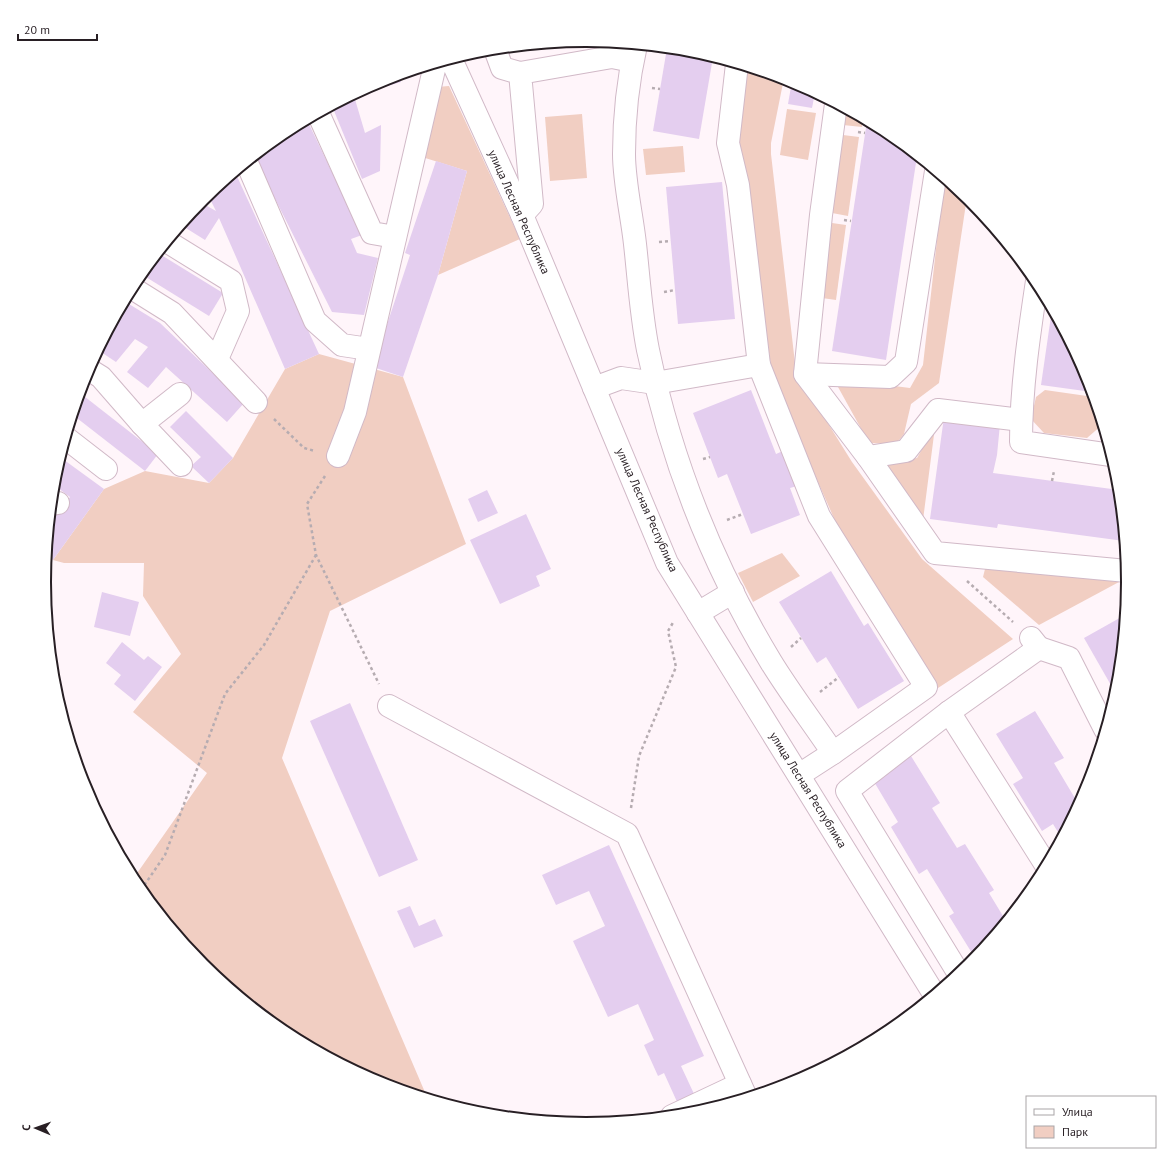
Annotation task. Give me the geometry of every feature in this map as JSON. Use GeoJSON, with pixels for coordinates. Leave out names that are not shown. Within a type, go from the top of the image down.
{"type":"FeatureCollection","features":[{"type":"Feature","properties":{"kind":"street"},"geometry":{"type":"LineString","coordinates":[[497,55],[502,68],[520,73],[634,53],[629,85],[624,155],[647,348],[655,384],[680,468],[703,531],[733,592],[771,662],[833,753]]}},
{"type":"Feature","properties":{"kind":"street","name":"улица Лесная Республика"},"geometry":{"type":"LineString","coordinates":[[453,64],[522,215],[668,563],[693,606],[932,990]]}},
{"type":"Feature","properties":{"kind":"street"},"geometry":{"type":"LineString","coordinates":[[338,456],[355,412],[434,69]]}},
{"type":"Feature","properties":{"kind":"street"},"geometry":{"type":"LineString","coordinates":[[736,69],[728,143],[738,185],[759,365],[819,516],[926,687],[833,753],[799,775]]}},
{"type":"Feature","properties":{"kind":"street"},"geometry":{"type":"LineString","coordinates":[[520,73],[532,204],[522,215]]}},
{"type":"Feature","properties":{"kind":"street"},"geometry":{"type":"LineString","coordinates":[[835,109],[820,216],[805,374],[868,457],[935,553],[1121,570]]}},
{"type":"Feature","properties":{"kind":"street"},"geometry":{"type":"LineString","coordinates":[[320,118],[372,233],[395,237]]}},
{"type":"Feature","properties":{"kind":"street"},"geometry":{"type":"LineString","coordinates":[[248,168],[315,321],[342,345],[369,349]]}},
{"type":"Feature","properties":{"kind":"street"},"geometry":{"type":"LineString","coordinates":[[805,374],[890,377],[906,362],[935,177]]}},
{"type":"Feature","properties":{"kind":"street"},"geometry":{"type":"LineString","coordinates":[[172,244],[231,281],[238,310],[217,359]]}},
{"type":"Feature","properties":{"kind":"street"},"geometry":{"type":"LineString","coordinates":[[137,291],[172,313],[256,402]]}},
{"type":"Feature","properties":{"kind":"street"},"geometry":{"type":"LineString","coordinates":[[1036,293],[1021,420],[1021,442],[1105,454]]}},
{"type":"Feature","properties":{"kind":"street"},"geometry":{"type":"LineString","coordinates":[[594,388],[620,378],[655,384],[759,365]]}},
{"type":"Feature","properties":{"kind":"street"},"geometry":{"type":"LineString","coordinates":[[94,373],[101,378],[181,465]]}},
{"type":"Feature","properties":{"kind":"street"},"geometry":{"type":"LineString","coordinates":[[142,424],[180,394]]}},
{"type":"Feature","properties":{"kind":"street"},"geometry":{"type":"LineString","coordinates":[[868,457],[906,451],[938,410],[1021,420]]}},
{"type":"Feature","properties":{"kind":"street"},"geometry":{"type":"LineString","coordinates":[[70,441],[106,468]]}},
{"type":"Feature","properties":{"kind":"street"},"geometry":{"type":"LineString","coordinates":[[693,606],[733,592]]}},
{"type":"Feature","properties":{"kind":"street"},"geometry":{"type":"LineString","coordinates":[[955,968],[847,791],[1035,643],[1069,658],[1102,723]]}},
{"type":"Feature","properties":{"kind":"street"},"geometry":{"type":"LineString","coordinates":[[389,706],[627,834],[743,1090],[708,1103]]}},
{"type":"Feature","properties":{"kind":"street"},"geometry":{"type":"LineString","coordinates":[[948,712],[1043,860]]}},
{"type":"Feature","properties":{"kind":"path"},"geometry":{"type":"LineString","coordinates":[[256,402],[304,448],[338,456],[307,504],[316,555],[389,706]]}},
{"type":"Feature","properties":{"kind":"path"},"geometry":{"type":"LineString","coordinates":[[145,884],[165,855],[225,694],[264,645],[316,555]]}},
{"type":"Feature","properties":{"kind":"path"},"geometry":{"type":"LineString","coordinates":[[964,578],[1035,643]]}},
{"type":"Feature","properties":{"kind":"path"},"geometry":{"type":"LineString","coordinates":[[627,834],[639,756],[676,667],[668,630],[693,606]]}},
{"type":"Feature","properties":{"kind":"green space"},"geometry":{"type":"Polygon","coordinates":[[[747,72],[783,85],[771,143],[771,154],[796,372],[852,462],[922,559],[1013,639],[938,688],[848,550],[773,380],[738,135],[747,72]]]}},
{"type":"Feature","properties":{"kind":"green space"},"geometry":{"type":"Polygon","coordinates":[[[449,86],[520,239],[438,275],[467,171],[422,157],[437,87],[449,86]]]}},
{"type":"Feature","properties":{"kind":"green space"},"geometry":{"type":"Polygon","coordinates":[[[787,109],[816,113],[808,160],[780,155],[787,109]]]}},
{"type":"Feature","properties":{"kind":"green space"},"geometry":{"type":"Polygon","coordinates":[[[582,114],[587,178],[550,181],[545,117],[582,114]]]}},
{"type":"Feature","properties":{"kind":"green space"},"geometry":{"type":"Polygon","coordinates":[[[845,114],[862,124],[862,127],[843,125],[845,114]]]}},
{"type":"Feature","properties":{"kind":"green space"},"geometry":{"type":"Polygon","coordinates":[[[843,135],[859,137],[848,216],[832,213],[843,135]]]}},
{"type":"Feature","properties":{"kind":"green space"},"geometry":{"type":"Polygon","coordinates":[[[683,146],[685,172],[646,175],[643,149],[683,146]]]}},
{"type":"Feature","properties":{"kind":"green space"},"geometry":{"type":"Polygon","coordinates":[[[943,184],[966,206],[939,383],[911,404],[904,434],[896,444],[869,443],[838,387],[847,380],[910,388],[923,365],[943,184]]]}},
{"type":"Feature","properties":{"kind":"green space"},"geometry":{"type":"Polygon","coordinates":[[[832,223],[846,225],[836,300],[822,298],[832,223]]]}},
{"type":"Feature","properties":{"kind":"green space"},"geometry":{"type":"Polygon","coordinates":[[[319,354],[403,377],[466,544],[330,611],[282,758],[425,1092],[349,1062],[289,1027],[260,1006],[233,984],[184,935],[141,879],[137,873],[207,773],[133,712],[181,654],[143,596],[144,563],[64,563],[53,560],[104,489],[145,471],[209,483],[233,458],[285,369],[319,354]]]}},
{"type":"Feature","properties":{"kind":"green space"},"geometry":{"type":"Polygon","coordinates":[[[1045,390],[1088,396],[1098,428],[1087,438],[1044,433],[1031,419],[1036,397],[1045,390]]]}},
{"type":"Feature","properties":{"kind":"green space"},"geometry":{"type":"Polygon","coordinates":[[[935,427],[923,520],[881,465],[917,458],[935,427]]]}},
{"type":"Feature","properties":{"kind":"green space"},"geometry":{"type":"Polygon","coordinates":[[[782,553],[800,576],[753,602],[738,573],[782,553]]]}},
{"type":"Feature","properties":{"kind":"green space"},"geometry":{"type":"Polygon","coordinates":[[[986,565],[1119,582],[1039,625],[983,577],[986,565]]]}},
{"type":"Feature","properties":{"kind":"building"},"geometry":{"type":"Polygon","coordinates":[[[666,53],[712,62],[699,139],[653,131],[666,53]]]}},
{"type":"Feature","properties":{"kind":"building"},"geometry":{"type":"Polygon","coordinates":[[[401,80],[401,82],[381,88],[401,80]]]}},
{"type":"Feature","properties":{"kind":"building"},"geometry":{"type":"Polygon","coordinates":[[[791,88],[814,98],[812,108],[788,104],[791,88]]]}},
{"type":"Feature","properties":{"kind":"building"},"geometry":{"type":"Polygon","coordinates":[[[355,99],[365,133],[381,125],[380,171],[362,179],[334,111],[355,99]]]}},
{"type":"Feature","properties":{"kind":"building"},"geometry":{"type":"Polygon","coordinates":[[[309,125],[362,235],[351,239],[357,253],[378,258],[364,315],[332,312],[256,161],[289,137],[309,125]]]}},
{"type":"Feature","properties":{"kind":"building"},"geometry":{"type":"Polygon","coordinates":[[[866,127],[916,161],[886,360],[832,351],[866,127]]]}},
{"type":"Feature","properties":{"kind":"building"},"geometry":{"type":"Polygon","coordinates":[[[436,161],[467,171],[438,275],[403,377],[373,367],[410,255],[405,253],[436,161]]]}},
{"type":"Feature","properties":{"kind":"building"},"geometry":{"type":"Polygon","coordinates":[[[237,177],[319,354],[285,369],[219,218],[205,240],[185,228],[206,206],[216,211],[211,201],[237,177]]]}},
{"type":"Feature","properties":{"kind":"building"},"geometry":{"type":"Polygon","coordinates":[[[722,182],[735,319],[678,324],[666,187],[722,182]]]}},
{"type":"Feature","properties":{"kind":"building"},"geometry":{"type":"Polygon","coordinates":[[[162,256],[223,293],[209,316],[147,277],[162,256]]]}},
{"type":"Feature","properties":{"kind":"building"},"geometry":{"type":"Polygon","coordinates":[[[129,304],[160,323],[244,403],[227,422],[166,367],[148,388],[127,372],[148,347],[135,339],[116,362],[102,353],[129,304]]]}},
{"type":"Feature","properties":{"kind":"building"},"geometry":{"type":"Polygon","coordinates":[[[1051,318],[1066,345],[1086,391],[1041,385],[1051,318]]]}},
{"type":"Feature","properties":{"kind":"building"},"geometry":{"type":"Polygon","coordinates":[[[751,390],[776,454],[783,451],[797,486],[790,488],[800,515],[751,534],[727,474],[718,478],[693,413],[751,390]]]}},
{"type":"Feature","properties":{"kind":"building"},"geometry":{"type":"Polygon","coordinates":[[[84,396],[158,454],[145,471],[77,418],[84,396]]]}},
{"type":"Feature","properties":{"kind":"building"},"geometry":{"type":"Polygon","coordinates":[[[186,411],[233,458],[209,483],[191,466],[201,457],[170,427],[186,411]]]}},
{"type":"Feature","properties":{"kind":"building"},"geometry":{"type":"Polygon","coordinates":[[[944,417],[1000,424],[997,455],[993,473],[1113,489],[1119,540],[998,524],[997,528],[930,519],[944,417]]]}},
{"type":"Feature","properties":{"kind":"building"},"geometry":{"type":"Polygon","coordinates":[[[65,461],[104,489],[53,560],[52,559],[52,547],[56,516],[70,497],[59,489],[65,461]]]}},
{"type":"Feature","properties":{"kind":"building"},"geometry":{"type":"Polygon","coordinates":[[[487,490],[498,513],[478,522],[468,499],[487,490]]]}},
{"type":"Feature","properties":{"kind":"building"},"geometry":{"type":"Polygon","coordinates":[[[526,514],[551,569],[536,576],[540,586],[500,604],[470,540],[526,514]]]}},
{"type":"Feature","properties":{"kind":"building"},"geometry":{"type":"Polygon","coordinates":[[[831,571],[864,626],[868,623],[904,681],[858,709],[826,657],[817,663],[779,602],[831,571]]]}},
{"type":"Feature","properties":{"kind":"building"},"geometry":{"type":"Polygon","coordinates":[[[102,592],[139,602],[130,636],[94,627],[102,592]]]}},
{"type":"Feature","properties":{"kind":"building"},"geometry":{"type":"Polygon","coordinates":[[[1120,618],[1111,685],[1084,638],[1120,618]]]}},
{"type":"Feature","properties":{"kind":"building"},"geometry":{"type":"Polygon","coordinates":[[[122,642],[144,660],[148,656],[162,667],[135,701],[114,684],[121,675],[106,663],[122,642]]]}},
{"type":"Feature","properties":{"kind":"building"},"geometry":{"type":"Polygon","coordinates":[[[350,703],[418,860],[379,877],[310,721],[350,703]]]}},
{"type":"Feature","properties":{"kind":"building"},"geometry":{"type":"Polygon","coordinates":[[[1035,711],[1064,758],[1054,763],[1075,798],[1058,833],[1053,824],[1042,831],[1013,784],[1023,778],[996,734],[1035,711]]]}},
{"type":"Feature","properties":{"kind":"building"},"geometry":{"type":"Polygon","coordinates":[[[911,756],[940,803],[932,808],[957,848],[965,844],[994,890],[989,893],[1003,916],[971,952],[949,916],[954,913],[927,869],[919,874],[891,827],[898,822],[873,780],[911,756]]]}},
{"type":"Feature","properties":{"kind":"building"},"geometry":{"type":"Polygon","coordinates":[[[609,845],[704,1056],[681,1066],[699,1105],[680,1108],[664,1073],[658,1076],[644,1045],[654,1040],[638,1004],[608,1017],[573,941],[605,926],[589,891],[556,905],[542,875],[609,845]]]}},
{"type":"Feature","properties":{"kind":"building"},"geometry":{"type":"Polygon","coordinates":[[[410,906],[419,926],[435,919],[443,936],[414,948],[397,911],[410,906]]]}}]}
